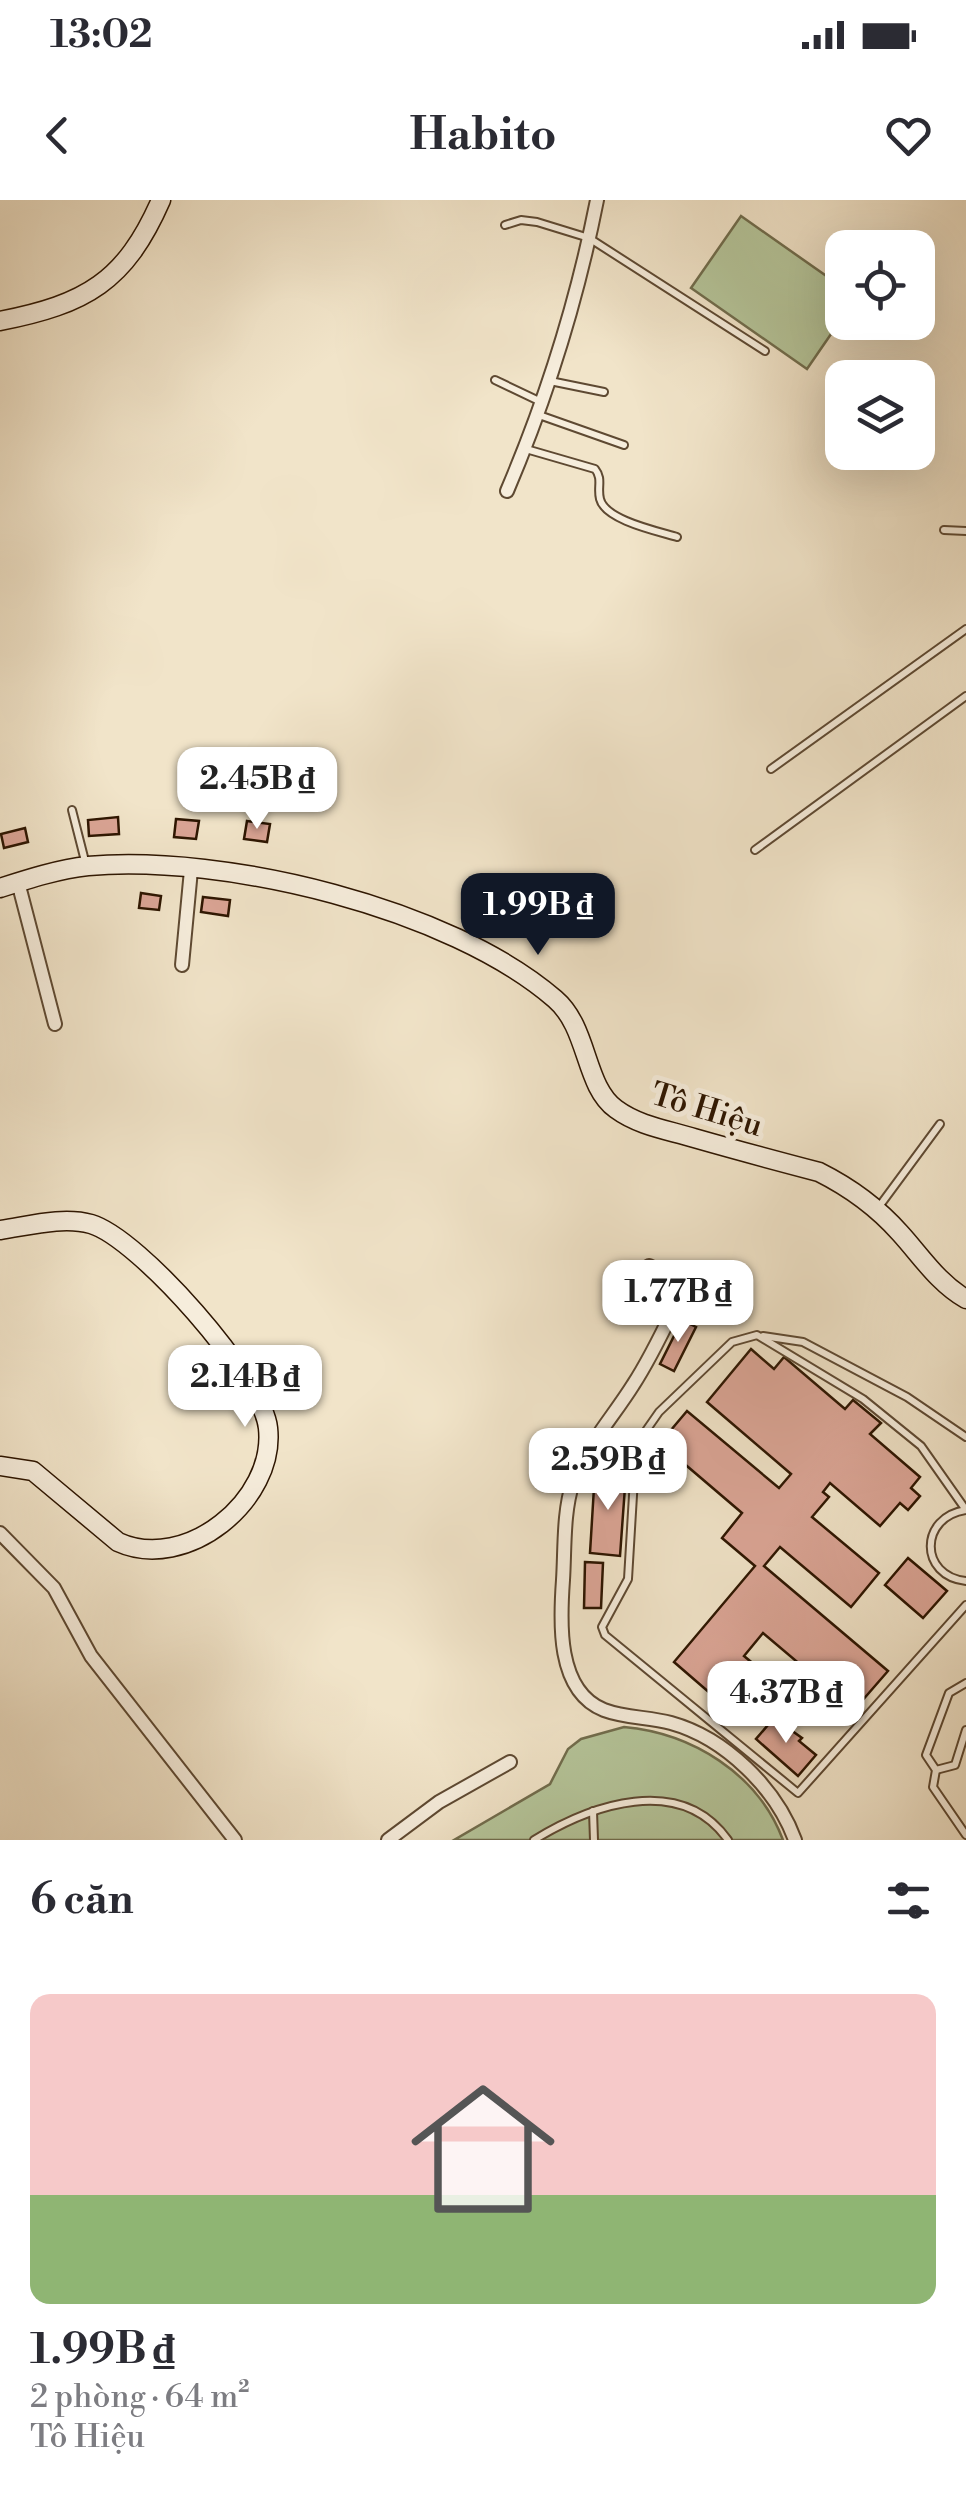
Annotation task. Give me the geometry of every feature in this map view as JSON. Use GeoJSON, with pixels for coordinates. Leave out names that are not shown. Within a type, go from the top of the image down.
{"type":"FeatureCollection","features":[{"type":"Feature","properties":{"kind":"street"},"geometry":{"type":"LineString","coordinates":[[0,321],[64,304],[112,277],[146,234],[162,200]]}},
{"type":"Feature","properties":{"kind":"street"},"geometry":{"type":"LineString","coordinates":[[507,491],[550,381],[597,200]]}},
{"type":"Feature","properties":{"kind":"street","name":"Tô Hiệu"},"geometry":{"type":"LineString","coordinates":[[9,885],[86,866],[238,873],[302,886],[412,920],[506,966],[562,1005],[582,1039],[606,1100],[618,1110],[653,1127],[819,1172],[877,1209],[942,1282],[966,1299]]}},
{"type":"Feature","properties":{"kind":"street"},"geometry":{"type":"LineString","coordinates":[[182,965],[191,870]]}},
{"type":"Feature","properties":{"kind":"street"},"geometry":{"type":"LineString","coordinates":[[9,885],[55,1024]]}},
{"type":"Feature","properties":{"kind":"street"},"geometry":{"type":"LineString","coordinates":[[0,1230],[83,1222],[115,1235],[151,1263],[236,1365],[259,1398],[269,1438],[265,1465],[234,1512],[204,1535],[149,1550],[132,1549],[118,1542],[33,1471],[0,1466]]}},
{"type":"Feature","properties":{"kind":"street"},"geometry":{"type":"LineString","coordinates":[[649,1266],[686,1284],[654,1352],[580,1466],[571,1488],[561,1617],[567,1664],[581,1692],[594,1705],[674,1724],[730,1755],[764,1788],[794,1840]]}},
{"type":"Feature","properties":{"kind":"street"},"geometry":{"type":"LineString","coordinates":[[0,1534],[54,1588],[90,1656],[235,1840]]}},
{"type":"Feature","properties":{"kind":"street"},"geometry":{"type":"LineString","coordinates":[[388,1840],[439,1802],[510,1762]]}},
{"type":"Feature","properties":{"kind":"lane"},"geometry":{"type":"LineString","coordinates":[[506,226],[522,220],[537,222],[589,238],[765,351]]}},
{"type":"Feature","properties":{"kind":"lane"},"geometry":{"type":"LineString","coordinates":[[495,380],[541,408],[624,445]]}},
{"type":"Feature","properties":{"kind":"lane"},"geometry":{"type":"LineString","coordinates":[[550,381],[604,392]]}},
{"type":"Feature","properties":{"kind":"lane"},"geometry":{"type":"LineString","coordinates":[[525,448],[595,468],[605,509],[617,517],[676,537]]}},
{"type":"Feature","properties":{"kind":"lane"},"geometry":{"type":"LineString","coordinates":[[944,530],[966,531]]}},
{"type":"Feature","properties":{"kind":"lane"},"geometry":{"type":"LineString","coordinates":[[771,769],[966,629]]}},
{"type":"Feature","properties":{"kind":"lane"},"geometry":{"type":"LineString","coordinates":[[755,850],[966,696]]}},
{"type":"Feature","properties":{"kind":"lane"},"geometry":{"type":"LineString","coordinates":[[72,810],[86,866]]}},
{"type":"Feature","properties":{"kind":"lane"},"geometry":{"type":"LineString","coordinates":[[877,1209],[940,1124]]}},
{"type":"Feature","properties":{"kind":"lane"},"geometry":{"type":"LineString","coordinates":[[966,1437],[907,1397],[803,1342],[756,1335],[732,1342],[659,1412],[636,1445],[628,1579],[602,1627],[605,1634],[798,1792],[966,1605]]}},
{"type":"Feature","properties":{"kind":"lane"},"geometry":{"type":"LineString","coordinates":[[756,1335],[862,1399],[922,1446],[966,1510],[945,1517],[937,1525],[930,1548],[939,1569],[949,1577],[966,1580]]}},
{"type":"Feature","properties":{"kind":"lane"},"geometry":{"type":"LineString","coordinates":[[966,1683],[949,1693],[926,1754],[936,1770],[933,1787],[966,1835]]}},
{"type":"Feature","properties":{"kind":"lane"},"geometry":{"type":"LineString","coordinates":[[936,1770],[955,1764],[966,1730]]}},
{"type":"Feature","properties":{"kind":"lane"},"geometry":{"type":"LineString","coordinates":[[534,1840],[593,1810],[650,1800],[682,1804],[708,1818],[728,1840]]}},
{"type":"Feature","properties":{"kind":"lane"},"geometry":{"type":"LineString","coordinates":[[593,1810],[594,1840]]}},
{"type":"Feature","properties":{"kind":"green space"},"geometry":{"type":"Polygon","coordinates":[[[741,216],[825,275],[827,340],[807,369],[691,288],[741,216]]]}},
{"type":"Feature","properties":{"kind":"green space"},"geometry":{"type":"Polygon","coordinates":[[[624,1727],[674,1738],[719,1761],[757,1795],[783,1840],[454,1840],[550,1784],[568,1749],[581,1739],[624,1727]]]}},
{"type":"Feature","properties":{"kind":"building"},"geometry":{"type":"Polygon","coordinates":[[[118,817],[119,834],[89,836],[88,820],[118,817]]]}},
{"type":"Feature","properties":{"kind":"building"},"geometry":{"type":"Polygon","coordinates":[[[176,819],[199,821],[196,839],[174,837],[176,819]]]}},
{"type":"Feature","properties":{"kind":"building"},"geometry":{"type":"Polygon","coordinates":[[[247,821],[270,824],[267,842],[244,839],[247,821]]]}},
{"type":"Feature","properties":{"kind":"building"},"geometry":{"type":"Polygon","coordinates":[[[25,828],[28,842],[4,848],[1,834],[25,828]]]}},
{"type":"Feature","properties":{"kind":"building"},"geometry":{"type":"Polygon","coordinates":[[[141,893],[161,896],[159,910],[139,908],[141,893]]]}},
{"type":"Feature","properties":{"kind":"building"},"geometry":{"type":"Polygon","coordinates":[[[203,897],[230,900],[228,916],[201,912],[203,897]]]}},
{"type":"Feature","properties":{"kind":"building"},"geometry":{"type":"Polygon","coordinates":[[[682,1320],[696,1327],[674,1371],[660,1364],[682,1320]]]}},
{"type":"Feature","properties":{"kind":"building"},"geometry":{"type":"Polygon","coordinates":[[[751,1349],[774,1369],[784,1357],[845,1409],[853,1400],[881,1423],[870,1434],[920,1477],[911,1488],[920,1496],[908,1510],[900,1503],[880,1526],[830,1483],[823,1492],[829,1497],[812,1517],[879,1573],[851,1607],[780,1547],[764,1566],[888,1671],[854,1710],[763,1633],[744,1656],[756,1666],[747,1676],[760,1686],[744,1705],[720,1684],[711,1694],[674,1662],[755,1566],[722,1538],[742,1513],[660,1443],[687,1411],[779,1488],[791,1474],[707,1402],[751,1349]]]}},
{"type":"Feature","properties":{"kind":"building"},"geometry":{"type":"Polygon","coordinates":[[[595,1471],[626,1473],[620,1556],[590,1553],[595,1471]]]}},
{"type":"Feature","properties":{"kind":"building"},"geometry":{"type":"Polygon","coordinates":[[[908,1558],[947,1591],[923,1618],[885,1585],[908,1558]]]}},
{"type":"Feature","properties":{"kind":"building"},"geometry":{"type":"Polygon","coordinates":[[[585,1562],[603,1563],[601,1608],[584,1608],[585,1562]]]}},
{"type":"Feature","properties":{"kind":"building"},"geometry":{"type":"Polygon","coordinates":[[[774,1718],[802,1738],[799,1741],[816,1755],[798,1776],[756,1739],[774,1718]]]}}]}
